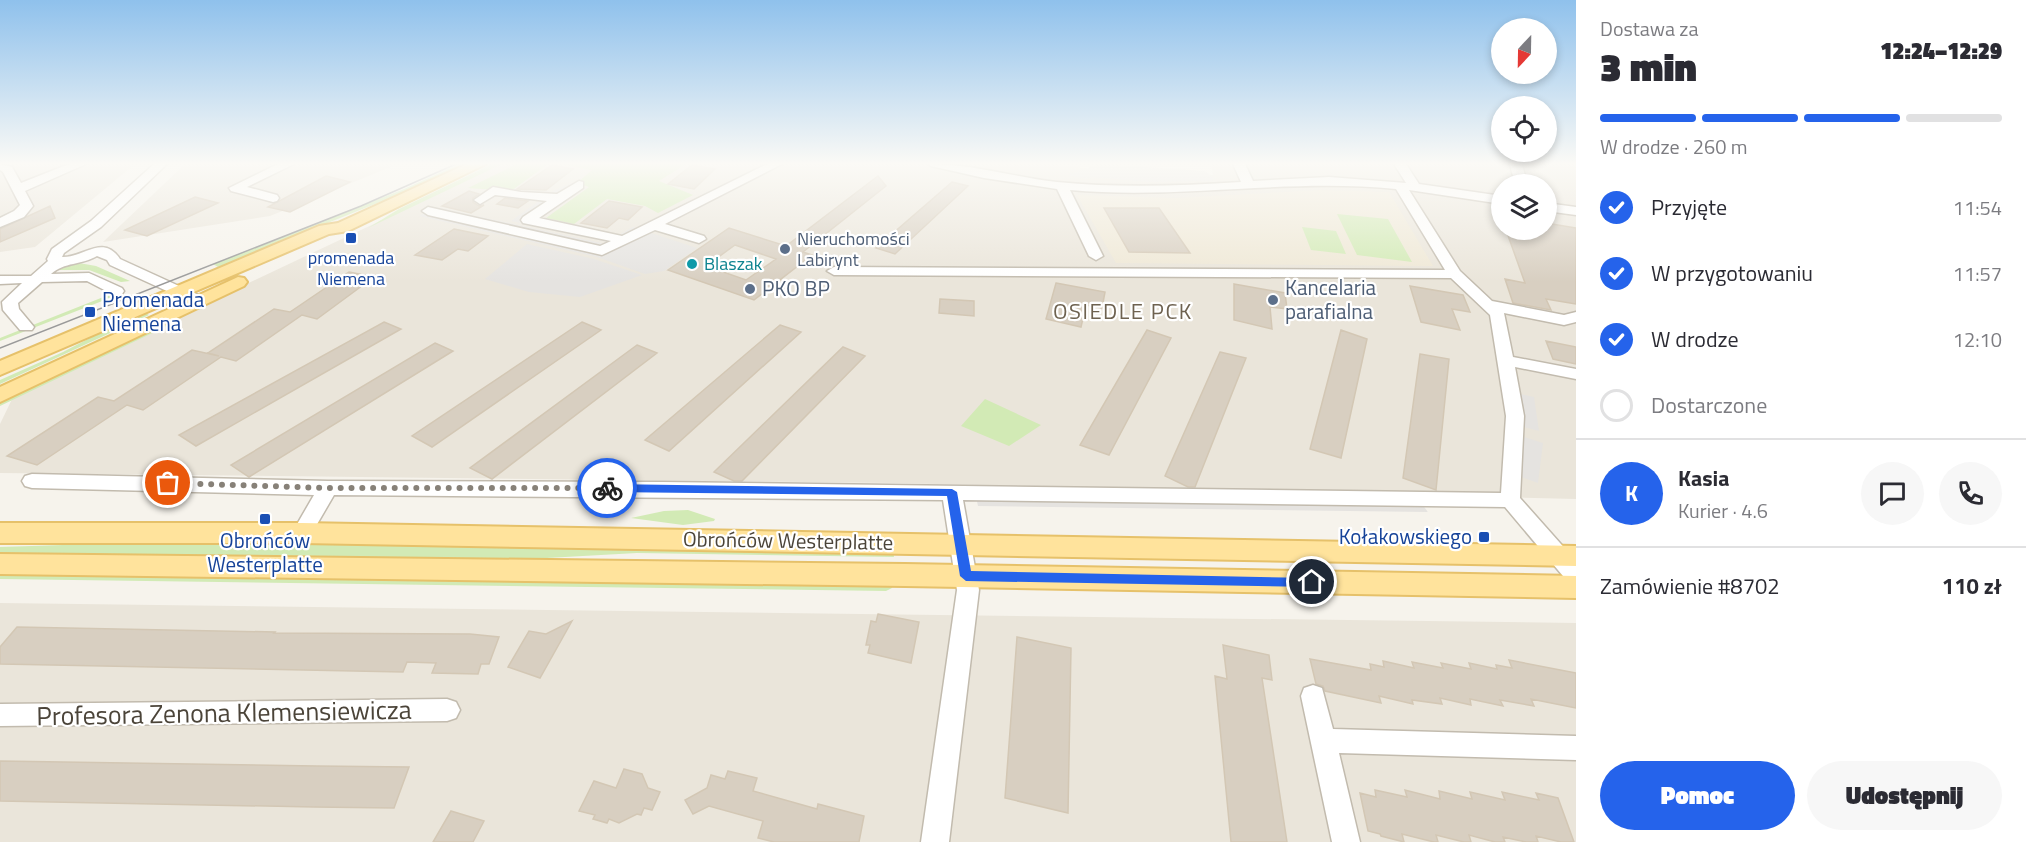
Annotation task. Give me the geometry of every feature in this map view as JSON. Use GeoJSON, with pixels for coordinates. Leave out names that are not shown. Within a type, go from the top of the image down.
{"type":"FeatureCollection","features":[{"type":"Feature","properties":{"kind":"main road"},"geometry":{"type":"LineString","coordinates":[[0,369],[178,291],[325,230],[342,227],[394,203]]}},
{"type":"Feature","properties":{"kind":"main road"},"geometry":{"type":"LineString","coordinates":[[0,395],[335,235],[342,227]]}},
{"type":"Feature","properties":{"kind":"main road","name":"Obrońców Westerplatte"},"geometry":{"type":"LineString","coordinates":[[0,532],[302,533],[1567,555]]}},
{"type":"Feature","properties":{"kind":"main road","name":"Obrońców Westerplatte"},"geometry":{"type":"LineString","coordinates":[[0,564],[966,576],[1576,587]]}},
{"type":"Feature","properties":{"kind":"street"},"geometry":{"type":"LineString","coordinates":[[0,223],[19,214],[27,206],[26,203]]}},
{"type":"Feature","properties":{"kind":"street"},"geometry":{"type":"LineString","coordinates":[[26,327],[11,310],[10,302],[64,257],[118,203]]}},
{"type":"Feature","properties":{"kind":"street"},"geometry":{"type":"LineString","coordinates":[[552,203],[528,220],[623,240]]}},
{"type":"Feature","properties":{"kind":"street"},"geometry":{"type":"LineString","coordinates":[[428,211],[602,251],[697,203]]}},
{"type":"Feature","properties":{"kind":"street"},"geometry":{"type":"LineString","coordinates":[[1070,203],[1096,256]]}},
{"type":"Feature","properties":{"kind":"street"},"geometry":{"type":"LineString","coordinates":[[1411,203],[1455,274],[1497,314],[1515,416],[1510,500]]}},
{"type":"Feature","properties":{"kind":"street"},"geometry":{"type":"LineString","coordinates":[[1557,208],[1576,211]]}},
{"type":"Feature","properties":{"kind":"street"},"geometry":{"type":"LineString","coordinates":[[64,257],[87,256],[95,247],[96,224]]}},
{"type":"Feature","properties":{"kind":"street"},"geometry":{"type":"LineString","coordinates":[[653,225],[699,239]]}},
{"type":"Feature","properties":{"kind":"street"},"geometry":{"type":"LineString","coordinates":[[95,247],[115,262]]}},
{"type":"Feature","properties":{"kind":"street"},"geometry":{"type":"LineString","coordinates":[[64,257],[115,262],[198,300]]}},
{"type":"Feature","properties":{"kind":"street"},"geometry":{"type":"LineString","coordinates":[[834,271],[1455,274]]}},
{"type":"Feature","properties":{"kind":"street"},"geometry":{"type":"LineString","coordinates":[[44,278],[89,278],[117,291]]}},
{"type":"Feature","properties":{"kind":"street"},"geometry":{"type":"LineString","coordinates":[[0,280],[26,279]]}},
{"type":"Feature","properties":{"kind":"street"},"geometry":{"type":"LineString","coordinates":[[1488,305],[1564,320],[1576,317]]}},
{"type":"Feature","properties":{"kind":"street"},"geometry":{"type":"LineString","coordinates":[[1505,360],[1576,374]]}},
{"type":"Feature","properties":{"kind":"street"},"geometry":{"type":"LineString","coordinates":[[32,481],[328,488],[952,492],[1510,500],[1567,555],[1576,576]]}},
{"type":"Feature","properties":{"kind":"street"},"geometry":{"type":"LineString","coordinates":[[302,533],[328,488]]}},
{"type":"Feature","properties":{"kind":"street"},"geometry":{"type":"LineString","coordinates":[[935,842],[967,604],[966,576],[952,492]]}},
{"type":"Feature","properties":{"kind":"street"},"geometry":{"type":"LineString","coordinates":[[1313,696],[1346,842]]}},
{"type":"Feature","properties":{"kind":"street","name":"Profesora Zenona Klemensiewicza"},"geometry":{"type":"LineString","coordinates":[[0,715],[447,710]]}},
{"type":"Feature","properties":{"kind":"street"},"geometry":{"type":"LineString","coordinates":[[1324,741],[1576,748]]}},
{"type":"Feature","properties":{"kind":"shaded area"},"geometry":{"type":"Polygon","coordinates":[[[0,203],[88,203],[35,247],[0,252],[0,203]]]}},
{"type":"Feature","properties":{"kind":"shaded area"},"geometry":{"type":"Polygon","coordinates":[[[144,203],[301,203],[270,216],[103,242],[144,203]]]}},
{"type":"Feature","properties":{"kind":"shaded area"},"geometry":{"type":"Polygon","coordinates":[[[418,203],[1491,203],[1491,240],[1557,240],[1557,203],[1576,203],[1576,499],[895,483],[0,473],[0,424],[15,393],[418,203]]]}},
{"type":"Feature","properties":{"kind":"shaded area"},"geometry":{"type":"Polygon","coordinates":[[[536,203],[560,203],[540,218],[617,236],[633,227],[697,248],[664,271],[645,274],[597,257],[419,216],[435,207],[606,244],[608,242],[511,221],[536,203]]]}},
{"type":"Feature","properties":{"kind":"shaded area"},"geometry":{"type":"Polygon","coordinates":[[[1082,203],[1396,203],[1433,266],[1116,263],[1082,203]]]}},
{"type":"Feature","properties":{"kind":"shaded area"},"geometry":{"type":"Polygon","coordinates":[[[527,244],[594,259],[642,275],[580,297],[529,292],[485,279],[527,244]]]}},
{"type":"Feature","properties":{"kind":"shaded area"},"geometry":{"type":"Polygon","coordinates":[[[1520,394],[1534,397],[1539,431],[1524,427],[1520,394]]]}},
{"type":"Feature","properties":{"kind":"shaded area"},"geometry":{"type":"Polygon","coordinates":[[[1524,437],[1543,443],[1538,483],[1518,476],[1524,437]]]}},
{"type":"Feature","properties":{"kind":"shaded area"},"geometry":{"type":"Polygon","coordinates":[[[976,497],[1421,503],[1428,512],[978,506],[976,497]]]}},
{"type":"Feature","properties":{"kind":"shaded area"},"geometry":{"type":"Polygon","coordinates":[[[0,603],[1576,623],[1576,842],[0,842],[0,603]]]}},
{"type":"Feature","properties":{"kind":"green space"},"geometry":{"type":"Polygon","coordinates":[[[368,203],[377,203],[218,267],[213,264],[368,203]]]}},
{"type":"Feature","properties":{"kind":"green space"},"geometry":{"type":"Polygon","coordinates":[[[411,203],[420,203],[368,228],[411,203]]]}},
{"type":"Feature","properties":{"kind":"green space"},"geometry":{"type":"Polygon","coordinates":[[[566,203],[601,203],[574,224],[546,218],[566,203]]]}},
{"type":"Feature","properties":{"kind":"green space"},"geometry":{"type":"Polygon","coordinates":[[[630,203],[677,203],[658,213],[645,206],[630,203]]]}},
{"type":"Feature","properties":{"kind":"green space"},"geometry":{"type":"Polygon","coordinates":[[[1337,214],[1388,219],[1412,262],[1357,255],[1337,214]]]}},
{"type":"Feature","properties":{"kind":"green space"},"geometry":{"type":"Polygon","coordinates":[[[1302,227],[1336,231],[1346,254],[1311,250],[1302,227]]]}},
{"type":"Feature","properties":{"kind":"green space"},"geometry":{"type":"Polygon","coordinates":[[[68,264],[96,266],[130,281],[121,282],[89,270],[53,270],[68,264]]]}},
{"type":"Feature","properties":{"kind":"green space"},"geometry":{"type":"Polygon","coordinates":[[[111,294],[115,296],[0,341],[0,338],[111,294]]]}},
{"type":"Feature","properties":{"kind":"green space"},"geometry":{"type":"Polygon","coordinates":[[[142,311],[149,315],[0,384],[0,380],[63,352],[142,311]]]}},
{"type":"Feature","properties":{"kind":"green space"},"geometry":{"type":"Polygon","coordinates":[[[164,322],[169,325],[0,406],[0,400],[164,322]]]}},
{"type":"Feature","properties":{"kind":"green space"},"geometry":{"type":"Polygon","coordinates":[[[985,399],[1041,425],[1009,446],[961,426],[985,399]]]}},
{"type":"Feature","properties":{"kind":"green space"},"geometry":{"type":"Polygon","coordinates":[[[688,510],[715,519],[683,525],[631,518],[664,511],[688,510]]]}},
{"type":"Feature","properties":{"kind":"green space"},"geometry":{"type":"Polygon","coordinates":[[[157,542],[893,551],[894,557],[637,553],[529,559],[0,555],[0,547],[157,542]]]}},
{"type":"Feature","properties":{"kind":"green space"},"geometry":{"type":"Polygon","coordinates":[[[33,572],[893,584],[892,588],[886,591],[0,579],[0,576],[33,572]]]}},
{"type":"Feature","properties":{"kind":"building"},"geometry":{"type":"Polygon","coordinates":[[[182,203],[217,203],[147,236],[125,230],[182,203]]]}},
{"type":"Feature","properties":{"kind":"building"},"geometry":{"type":"Polygon","coordinates":[[[275,203],[307,203],[290,212],[268,207],[275,203]]]}},
{"type":"Feature","properties":{"kind":"building"},"geometry":{"type":"Polygon","coordinates":[[[447,203],[484,205],[471,213],[442,206],[447,203]]]}},
{"type":"Feature","properties":{"kind":"building"},"geometry":{"type":"Polygon","coordinates":[[[498,203],[525,203],[518,208],[498,203]]]}},
{"type":"Feature","properties":{"kind":"building"},"geometry":{"type":"Polygon","coordinates":[[[606,203],[642,207],[628,220],[619,218],[607,228],[581,223],[606,203]]]}},
{"type":"Feature","properties":{"kind":"building","name":"Blaszak"},"geometry":{"type":"Polygon","coordinates":[[[842,203],[864,203],[803,252],[812,255],[754,300],[668,270],[729,228],[786,246],[842,203]],[[735,245],[706,266],[746,280],[776,259],[735,245]]]}},
{"type":"Feature","properties":{"kind":"building"},"geometry":{"type":"Polygon","coordinates":[[[927,203],[949,203],[895,254],[876,248],[927,203]]]}},
{"type":"Feature","properties":{"kind":"building"},"geometry":{"type":"Polygon","coordinates":[[[50,206],[55,218],[0,242],[0,229],[50,206]]]}},
{"type":"Feature","properties":{"kind":"building"},"geometry":{"type":"Polygon","coordinates":[[[1104,208],[1159,208],[1190,253],[1129,252],[1104,208]]]}},
{"type":"Feature","properties":{"kind":"building"},"geometry":{"type":"Polygon","coordinates":[[[1557,225],[1576,228],[1576,304],[1546,299],[1551,310],[1513,303],[1505,279],[1525,283],[1510,240],[1557,240],[1557,225]]]}},
{"type":"Feature","properties":{"kind":"building"},"geometry":{"type":"Polygon","coordinates":[[[454,229],[488,236],[468,251],[458,249],[442,260],[415,255],[454,229]]]}},
{"type":"Feature","properties":{"kind":"building"},"geometry":{"type":"Polygon","coordinates":[[[349,272],[374,277],[317,319],[302,315],[236,361],[221,357],[143,410],[127,405],[37,465],[7,456],[98,397],[114,401],[192,350],[219,356],[208,353],[274,309],[290,312],[349,272]]]}},
{"type":"Feature","properties":{"kind":"building"},"geometry":{"type":"Polygon","coordinates":[[[1056,283],[1105,292],[1102,308],[1086,305],[1081,327],[1046,319],[1056,283]]]}},
{"type":"Feature","properties":{"kind":"building"},"geometry":{"type":"Polygon","coordinates":[[[1234,284],[1285,293],[1287,309],[1270,307],[1272,329],[1234,320],[1234,284]]]}},
{"type":"Feature","properties":{"kind":"building"},"geometry":{"type":"Polygon","coordinates":[[[1410,286],[1463,295],[1470,312],[1452,309],[1460,330],[1421,322],[1410,286]]]}},
{"type":"Feature","properties":{"kind":"building"},"geometry":{"type":"Polygon","coordinates":[[[940,299],[974,301],[974,316],[939,313],[940,299]]]}},
{"type":"Feature","properties":{"kind":"building"},"geometry":{"type":"Polygon","coordinates":[[[384,322],[401,329],[196,446],[179,435],[384,322]]]}},
{"type":"Feature","properties":{"kind":"building"},"geometry":{"type":"Polygon","coordinates":[[[582,322],[601,330],[432,447],[412,436],[582,322]]]}},
{"type":"Feature","properties":{"kind":"building"},"geometry":{"type":"Polygon","coordinates":[[[780,325],[801,332],[669,451],[645,440],[780,325]]]}},
{"type":"Feature","properties":{"kind":"building"},"geometry":{"type":"Polygon","coordinates":[[[1147,330],[1171,338],[1109,455],[1080,445],[1147,330]]]}},
{"type":"Feature","properties":{"kind":"building"},"geometry":{"type":"Polygon","coordinates":[[[1341,330],[1367,339],[1341,458],[1310,449],[1341,330]]]}},
{"type":"Feature","properties":{"kind":"building"},"geometry":{"type":"Polygon","coordinates":[[[1546,341],[1576,347],[1576,364],[1553,359],[1546,341]]]}},
{"type":"Feature","properties":{"kind":"building"},"geometry":{"type":"Polygon","coordinates":[[[435,343],[453,351],[249,477],[231,465],[435,343]]]}},
{"type":"Feature","properties":{"kind":"building"},"geometry":{"type":"Polygon","coordinates":[[[637,345],[657,353],[492,479],[470,468],[637,345]]]}},
{"type":"Feature","properties":{"kind":"building"},"geometry":{"type":"Polygon","coordinates":[[[843,347],[865,356],[742,481],[734,481],[714,472],[843,347]]]}},
{"type":"Feature","properties":{"kind":"building"},"geometry":{"type":"Polygon","coordinates":[[[1220,352],[1246,358],[1195,487],[1188,487],[1165,476],[1220,352]]]}},
{"type":"Feature","properties":{"kind":"building"},"geometry":{"type":"Polygon","coordinates":[[[1420,354],[1449,359],[1436,490],[1403,478],[1420,354]]]}},
{"type":"Feature","properties":{"kind":"building"},"geometry":{"type":"Polygon","coordinates":[[[878,614],[919,622],[911,663],[868,653],[870,645],[866,645],[871,621],[876,622],[878,614]]]}},
{"type":"Feature","properties":{"kind":"building"},"geometry":{"type":"Polygon","coordinates":[[[572,621],[540,678],[508,667],[529,631],[546,634],[572,621]]]}},
{"type":"Feature","properties":{"kind":"building"},"geometry":{"type":"Polygon","coordinates":[[[17,627],[274,633],[470,634],[499,637],[489,664],[481,664],[478,674],[432,673],[436,663],[407,662],[403,672],[0,664],[0,647],[17,627]]]}},
{"type":"Feature","properties":{"kind":"building"},"geometry":{"type":"Polygon","coordinates":[[[1017,637],[1071,648],[1068,813],[1005,798],[1017,637]]]}},
{"type":"Feature","properties":{"kind":"building"},"geometry":{"type":"Polygon","coordinates":[[[1223,645],[1269,655],[1272,680],[1262,678],[1287,842],[1231,842],[1215,676],[1227,679],[1223,645]]]}},
{"type":"Feature","properties":{"kind":"building"},"geometry":{"type":"Polygon","coordinates":[[[1310,659],[1371,670],[1370,664],[1384,667],[1383,661],[1414,668],[1412,662],[1443,668],[1441,663],[1471,669],[1469,663],[1497,669],[1496,665],[1512,668],[1509,660],[1576,673],[1576,708],[1531,699],[1534,706],[1500,700],[1503,706],[1470,699],[1471,705],[1440,698],[1442,704],[1412,700],[1413,704],[1379,696],[1381,703],[1325,691],[1323,686],[1316,684],[1310,659]]]}},
{"type":"Feature","properties":{"kind":"building"},"geometry":{"type":"Polygon","coordinates":[[[0,761],[409,767],[394,808],[314,807],[0,801],[0,761]]]}},
{"type":"Feature","properties":{"kind":"building"},"geometry":{"type":"Polygon","coordinates":[[[624,769],[642,774],[648,788],[660,792],[652,810],[644,808],[641,815],[637,814],[619,823],[609,819],[607,823],[593,819],[595,815],[579,811],[594,781],[616,788],[624,769]]]}},
{"type":"Feature","properties":{"kind":"building"},"geometry":{"type":"Polygon","coordinates":[[[728,771],[757,778],[753,791],[817,809],[818,804],[864,816],[859,842],[774,842],[758,838],[763,821],[709,806],[693,814],[685,800],[707,788],[711,775],[725,779],[728,771]]]}},
{"type":"Feature","properties":{"kind":"building"},"geometry":{"type":"Polygon","coordinates":[[[1375,790],[1407,797],[1405,790],[1440,799],[1439,791],[1472,799],[1470,792],[1505,800],[1502,792],[1539,800],[1536,793],[1558,798],[1574,842],[1561,842],[1536,836],[1538,842],[1503,837],[1505,842],[1495,842],[1469,835],[1471,842],[1464,842],[1436,835],[1438,842],[1434,842],[1402,834],[1404,842],[1381,836],[1368,831],[1360,793],[1376,797],[1375,790]]]}},
{"type":"Feature","properties":{"kind":"building"},"geometry":{"type":"Polygon","coordinates":[[[451,811],[484,821],[473,842],[433,842],[451,811]]]}},
{"type":"Feature","properties":{"kind":"tram line"},"geometry":{"type":"LineString","coordinates":[[0,348],[367,203]]}},
{"type":"Feature","properties":{"kind":"way so far"},"geometry":{"type":"LineString","coordinates":[[168,483],[328,488],[607,488]]}},
{"type":"Feature","properties":{"kind":"place","name":"promenada Niemena"},"geometry":{"type":"Point","coordinates":[351,238]}},
{"type":"Feature","properties":{"kind":"place","name":"Nieruchomości Labirynt"},"geometry":{"type":"Point","coordinates":[785,249]}},
{"type":"Feature","properties":{"kind":"place","name":"Blaszak"},"geometry":{"type":"Point","coordinates":[692,264]}},
{"type":"Feature","properties":{"kind":"place","name":"PKO BP"},"geometry":{"type":"Point","coordinates":[750,289]}},
{"type":"Feature","properties":{"kind":"place","name":"Kancelaria parafialna"},"geometry":{"type":"Point","coordinates":[1273,300]}},
{"type":"Feature","properties":{"kind":"place","name":"Promenada Niemena"},"geometry":{"type":"Point","coordinates":[90,312]}},
{"type":"Feature","properties":{"kind":"place","name":"Obrońców Westerplatte"},"geometry":{"type":"Point","coordinates":[265,519]}},
{"type":"Feature","properties":{"kind":"place","name":"Kołakowskiego"},"geometry":{"type":"Point","coordinates":[1484,537]}},
{"type":"Feature","properties":{"kind":"district","name":"OSIEDLE PCK"},"geometry":{"type":"Point","coordinates":[1123,311]}},
{"type":"Feature","properties":{"kind":"route"},"geometry":{"type":"LineString","coordinates":[[607,488],[952,492],[966,576],[1312,582]]}}]}
